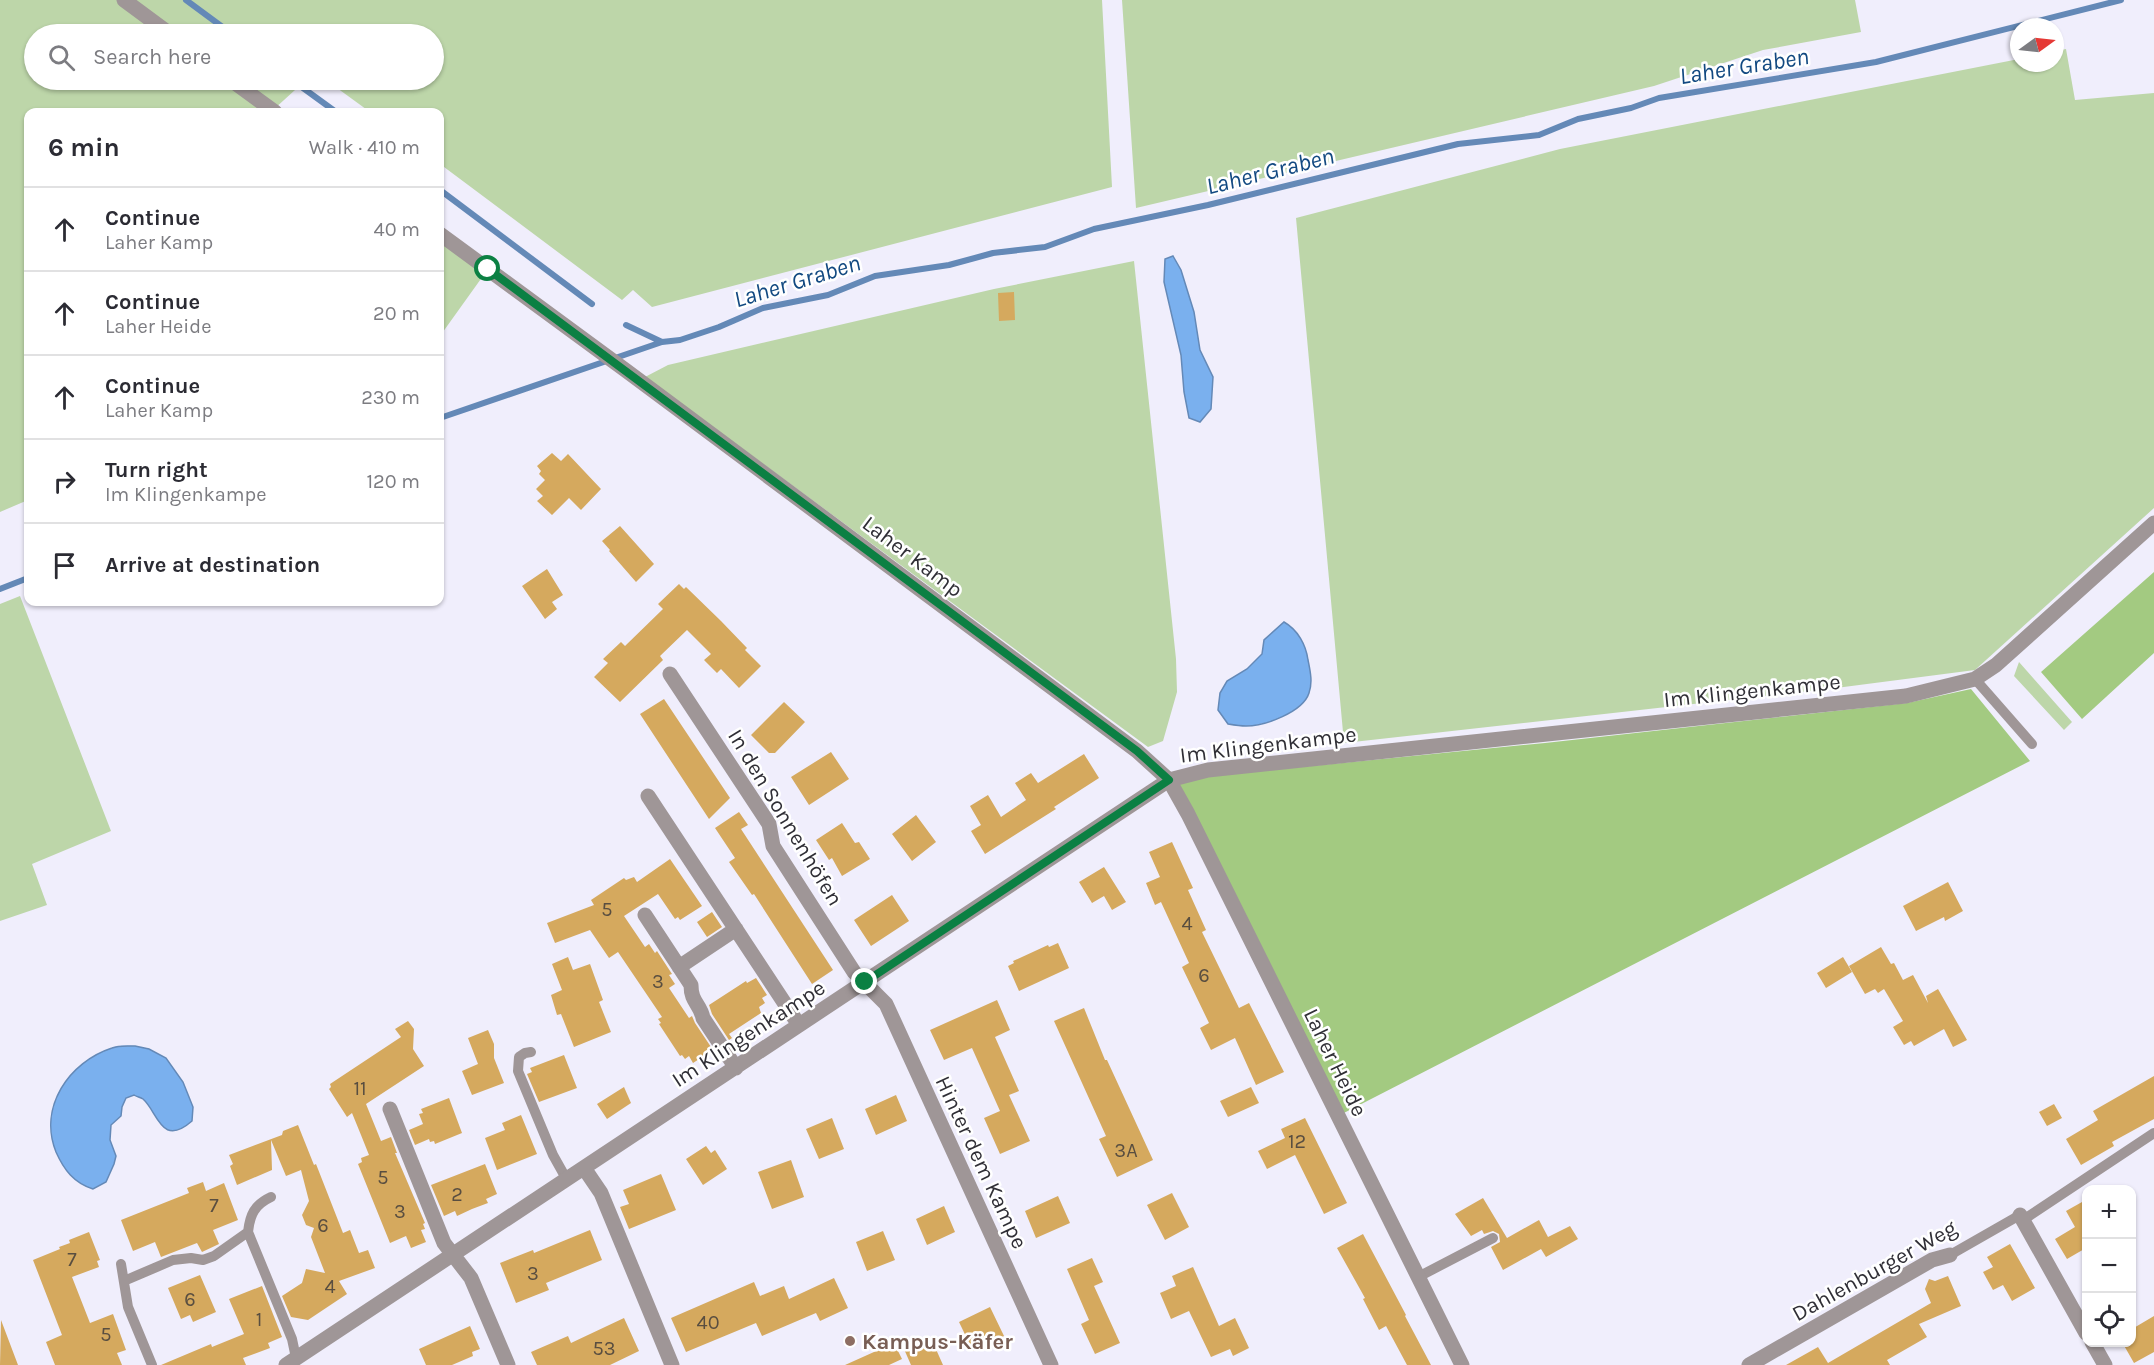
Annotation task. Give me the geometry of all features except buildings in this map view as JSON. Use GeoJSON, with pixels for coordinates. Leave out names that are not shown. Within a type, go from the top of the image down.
{"type":"FeatureCollection","features":[{"type":"Feature","properties":{"kind":"street"},"geometry":{"type":"LineString","coordinates":[[124,0],[156,24]]}},
{"type":"Feature","properties":{"kind":"street"},"geometry":{"type":"LineString","coordinates":[[245,90],[270,108]]}},
{"type":"Feature","properties":{"kind":"street","name":"Laher Kamp"},"geometry":{"type":"LineString","coordinates":[[444,237],[1128,744],[1169,780]]}},
{"type":"Feature","properties":{"kind":"street","name":"Im Klingenkampe"},"geometry":{"type":"LineString","coordinates":[[294,1363],[453,1254],[1169,780],[1208,770],[1906,696],[1976,679],[1995,665],[2154,524]]}},
{"type":"Feature","properties":{"kind":"street","name":"In den Sonnenhöfen"},"geometry":{"type":"LineString","coordinates":[[670,674],[769,824],[773,846],[855,972],[865,982]]}},
{"type":"Feature","properties":{"kind":"street","name":"Laher Heide"},"geometry":{"type":"LineString","coordinates":[[1169,780],[1462,1365]]}},
{"type":"Feature","properties":{"kind":"street"},"geometry":{"type":"LineString","coordinates":[[648,796],[799,1025]]}},
{"type":"Feature","properties":{"kind":"street"},"geometry":{"type":"LineString","coordinates":[[645,915],[691,985],[691,996],[736,1068]]}},
{"type":"Feature","properties":{"kind":"street"},"geometry":{"type":"LineString","coordinates":[[679,967],[736,929]]}},
{"type":"Feature","properties":{"kind":"street","name":"Hinter dem Kampe"},"geometry":{"type":"LineString","coordinates":[[865,982],[886,1004],[1050,1365]]}},
{"type":"Feature","properties":{"kind":"street"},"geometry":{"type":"LineString","coordinates":[[390,1109],[444,1243],[471,1278],[508,1365]]}},
{"type":"Feature","properties":{"kind":"street"},"geometry":{"type":"LineString","coordinates":[[584,1168],[601,1193],[672,1365]]}},
{"type":"Feature","properties":{"kind":"street"},"geometry":{"type":"LineString","coordinates":[[2022,1218],[2082,1326]]}},
{"type":"Feature","properties":{"kind":"street","name":"Dahlenburger Weg"},"geometry":{"type":"LineString","coordinates":[[1749,1365],[1932,1260],[1950,1255]]}},
{"type":"Feature","properties":{"kind":"street"},"geometry":{"type":"LineString","coordinates":[[2095,1347],[2105,1365]]}},
{"type":"Feature","properties":{"kind":"lane"},"geometry":{"type":"LineString","coordinates":[[1976,679],[2032,744]]}},
{"type":"Feature","properties":{"kind":"lane"},"geometry":{"type":"LineString","coordinates":[[531,1052],[519,1057],[518,1071],[553,1155],[567,1180]]}},
{"type":"Feature","properties":{"kind":"lane","name":"Dahlenburger Weg"},"geometry":{"type":"LineString","coordinates":[[1950,1255],[2022,1218],[2154,1133]]}},
{"type":"Feature","properties":{"kind":"lane"},"geometry":{"type":"LineString","coordinates":[[270,1197],[259,1202],[250,1216],[249,1233],[292,1339],[294,1363]]}},
{"type":"Feature","properties":{"kind":"lane"},"geometry":{"type":"LineString","coordinates":[[124,1281],[173,1260],[191,1258],[203,1260],[214,1256],[249,1233]]}},
{"type":"Feature","properties":{"kind":"lane"},"geometry":{"type":"LineString","coordinates":[[1418,1278],[1493,1238]]}},
{"type":"Feature","properties":{"kind":"lane"},"geometry":{"type":"LineString","coordinates":[[121,1264],[128,1307],[152,1365]]}},
{"type":"Feature","properties":{"kind":"green space"},"geometry":{"type":"Polygon","coordinates":[[[0,0],[1102,0],[1112,187],[652,307],[633,290],[622,300],[444,167],[444,108],[364,108],[340,90],[444,90],[444,24],[24,24],[24,90],[295,90],[275,108],[24,108],[24,502],[0,512],[0,0]]]}},
{"type":"Feature","properties":{"kind":"green space"},"geometry":{"type":"Polygon","coordinates":[[[1122,0],[1855,0],[1861,32],[1763,50],[1654,86],[1136,208],[1122,0]]]}},
{"type":"Feature","properties":{"kind":"green space"},"geometry":{"type":"Polygon","coordinates":[[[2064,49],[2066,49],[2075,100],[2154,93],[2154,508],[1975,670],[1836,688],[1344,743],[1296,218],[1560,149],[2010,61],[2010,72],[2064,72],[2064,49]]]}},
{"type":"Feature","properties":{"kind":"green space"},"geometry":{"type":"Polygon","coordinates":[[[444,237],[488,269],[444,330],[444,237]]]}},
{"type":"Feature","properties":{"kind":"green space"},"geometry":{"type":"Polygon","coordinates":[[[1134,261],[1176,659],[1177,692],[1163,741],[1148,747],[645,377],[668,365],[994,289],[1134,261]]]}},
{"type":"Feature","properties":{"kind":"green space"},"geometry":{"type":"Polygon","coordinates":[[[2154,572],[2154,653],[2082,719],[2041,672],[2154,572]]]}},
{"type":"Feature","properties":{"kind":"green space"},"geometry":{"type":"Polygon","coordinates":[[[20,596],[111,831],[32,864],[47,905],[0,921],[0,604],[20,596]]]}},
{"type":"Feature","properties":{"kind":"green space"},"geometry":{"type":"Polygon","coordinates":[[[2019,662],[2072,722],[2064,730],[2014,676],[2019,662]]]}},
{"type":"Feature","properties":{"kind":"green space"},"geometry":{"type":"Polygon","coordinates":[[[1971,689],[2030,761],[1338,1116],[1169,780],[1545,743],[1907,703],[1971,689]]]}},
{"type":"Feature","properties":{"kind":"water"},"geometry":{"type":"Polygon","coordinates":[[[1173,256],[1181,270],[1194,312],[1200,350],[1213,377],[1211,409],[1200,422],[1189,418],[1181,355],[1164,282],[1165,259],[1173,256]]]}},
{"type":"Feature","properties":{"kind":"water"},"geometry":{"type":"Polygon","coordinates":[[[1284,622],[1297,634],[1307,654],[1311,680],[1309,693],[1299,706],[1273,721],[1246,726],[1228,724],[1218,710],[1220,693],[1227,681],[1247,669],[1262,654],[1264,640],[1284,622]]]}},
{"type":"Feature","properties":{"kind":"water"},"geometry":{"type":"Polygon","coordinates":[[[135,1046],[149,1049],[166,1058],[183,1082],[193,1107],[192,1121],[173,1131],[167,1129],[143,1099],[134,1095],[126,1098],[121,1116],[111,1125],[110,1140],[116,1156],[114,1164],[106,1182],[93,1189],[70,1175],[56,1152],[51,1135],[54,1103],[61,1088],[83,1064],[115,1047],[135,1046]]]}},
{"type":"Feature","properties":{"kind":"waterway"},"geometry":{"type":"LineString","coordinates":[[186,0],[218,24]]}},
{"type":"Feature","properties":{"kind":"waterway","name":"Laher Graben"},"geometry":{"type":"LineString","coordinates":[[444,417],[662,342],[680,340],[719,327],[763,308],[828,295],[875,276],[949,265],[993,253],[1045,247],[1094,229],[1208,205],[1458,144],[1539,135],[1578,119],[1631,108],[1659,98],[1876,62],[2121,0]]}},
{"type":"Feature","properties":{"kind":"waterway"},"geometry":{"type":"LineString","coordinates":[[306,90],[330,108]]}},
{"type":"Feature","properties":{"kind":"waterway"},"geometry":{"type":"LineString","coordinates":[[444,193],[592,304]]}},
{"type":"Feature","properties":{"kind":"waterway"},"geometry":{"type":"LineString","coordinates":[[626,325],[662,342]]}},
{"type":"Feature","properties":{"kind":"waterway","name":"Laher Graben"},"geometry":{"type":"LineString","coordinates":[[0,589],[24,580]]}},
{"type":"Feature","properties":{"kind":"place","name":"Kampus-Käfer"},"geometry":{"type":"Point","coordinates":[850,1341]}},
{"type":"Feature","properties":{"kind":"route"},"geometry":{"type":"LineString","coordinates":[[488,269],[1137,751],[1169,780],[865,982]]}}]}
